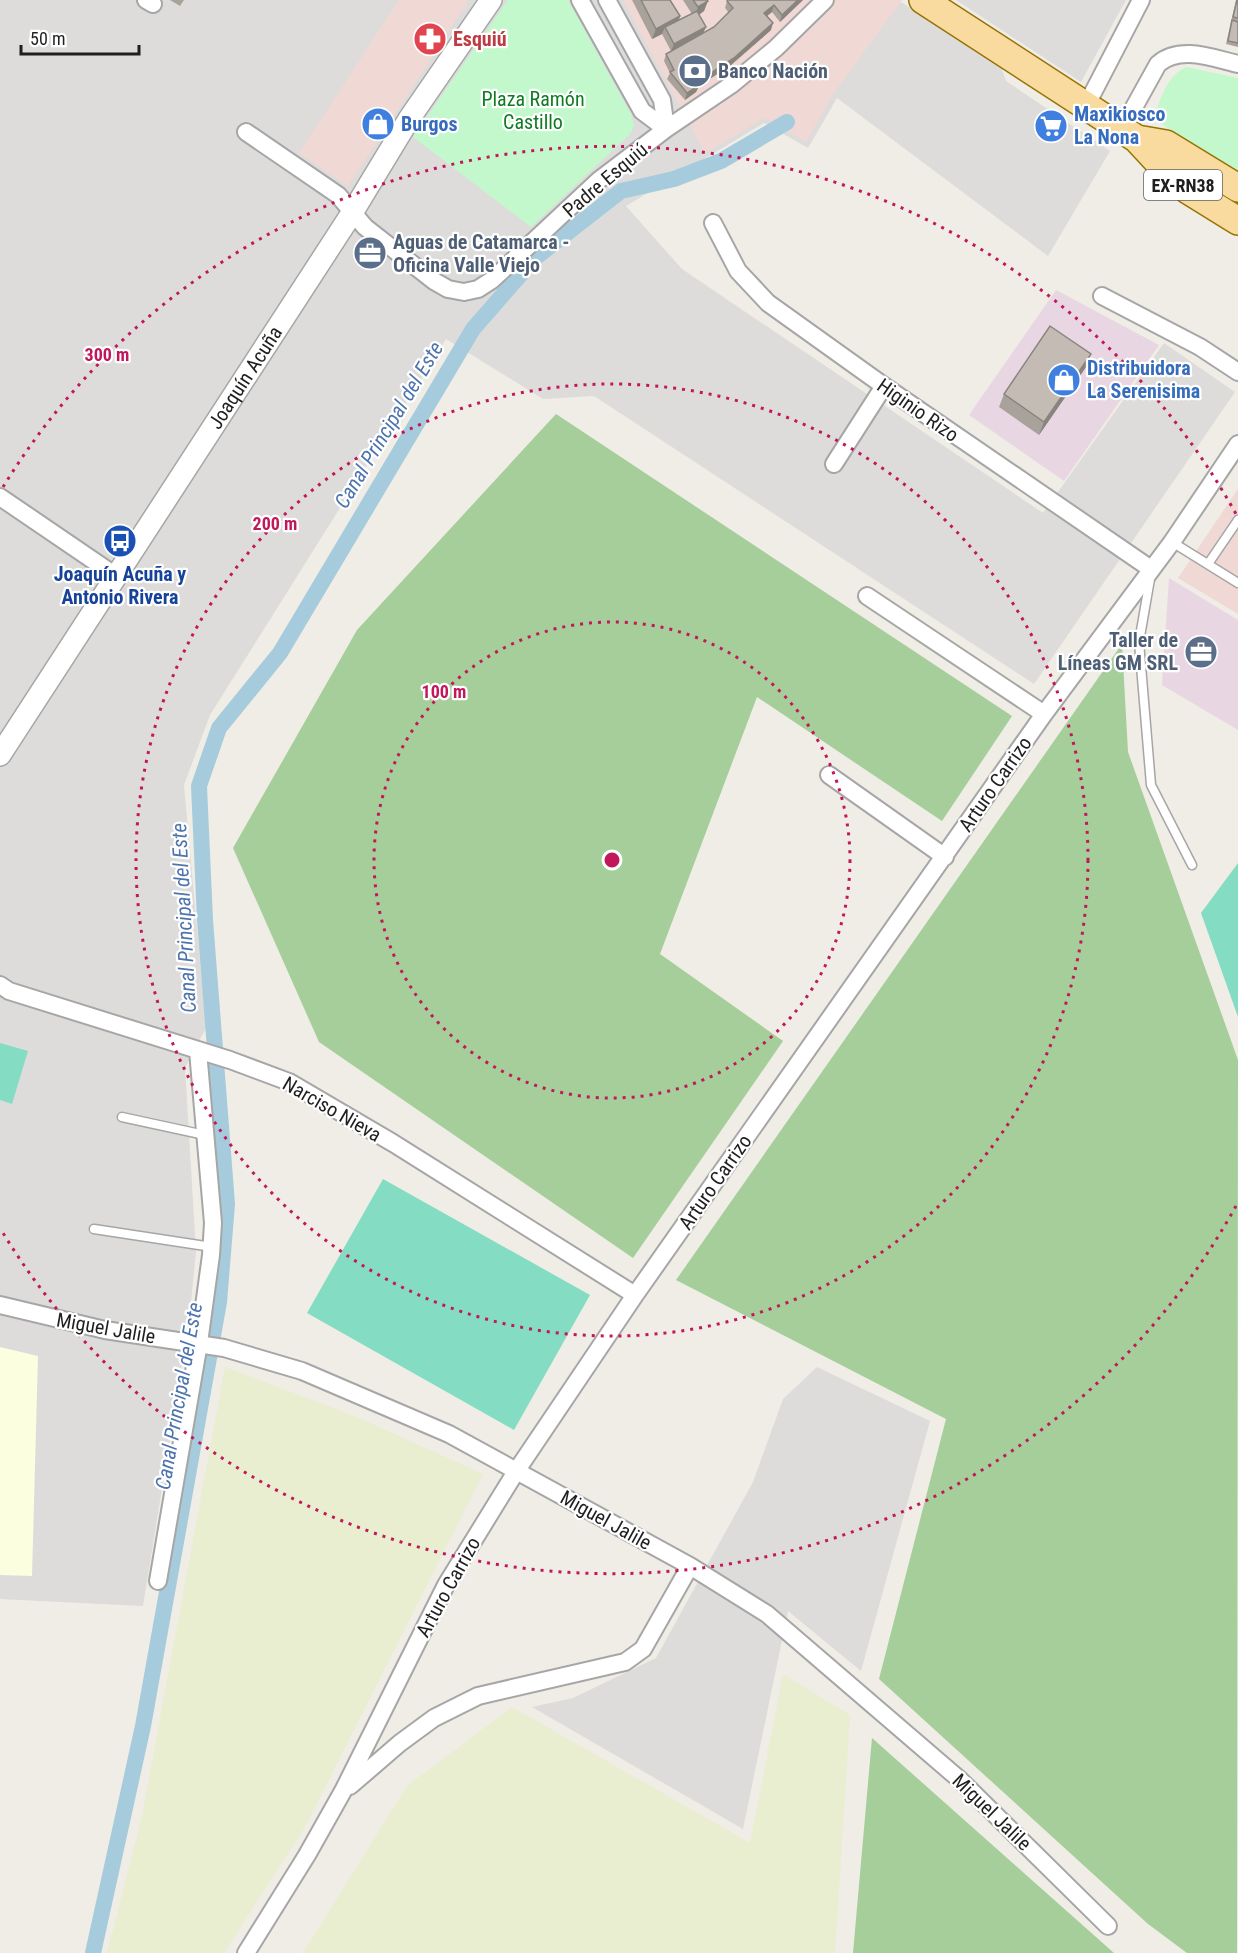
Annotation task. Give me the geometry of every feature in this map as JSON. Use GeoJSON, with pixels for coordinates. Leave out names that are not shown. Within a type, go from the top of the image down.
{"type":"FeatureCollection","features":[{"type":"Feature","properties":{"kind":"main road","name":"EX-RN38"},"geometry":{"type":"LineString","coordinates":[[923,0],[1129,134],[1188,190],[1238,221]]}},
{"type":"Feature","properties":{"kind":"main road","name":"EX-RN38"},"geometry":{"type":"LineString","coordinates":[[1129,134],[1166,144],[1238,188]]}},
{"type":"Feature","properties":{"kind":"street","name":"Joaquín Acuña"},"geometry":{"type":"LineString","coordinates":[[0,755],[352,213],[409,119],[491,0]]}},
{"type":"Feature","properties":{"kind":"street"},"geometry":{"type":"LineString","coordinates":[[580,0],[642,111],[666,129]]}},
{"type":"Feature","properties":{"kind":"street"},"geometry":{"type":"LineString","coordinates":[[607,0],[662,100],[666,129]]}},
{"type":"Feature","properties":{"kind":"street","name":"Padre Esquiú"},"geometry":{"type":"LineString","coordinates":[[246,132],[339,195],[364,227],[434,281],[448,289],[464,292],[478,289],[492,280],[599,180],[666,129],[731,85],[776,48],[825,0]]}},
{"type":"Feature","properties":{"kind":"street"},"geometry":{"type":"LineString","coordinates":[[1086,106],[1141,0]]}},
{"type":"Feature","properties":{"kind":"street"},"geometry":{"type":"LineString","coordinates":[[1129,134],[1158,64],[1165,58],[1174,54],[1195,54],[1238,64]]}},
{"type":"Feature","properties":{"kind":"street","name":"Higinio Rizo"},"geometry":{"type":"LineString","coordinates":[[713,223],[738,271],[768,303],[884,386],[1151,569]]}},
{"type":"Feature","properties":{"kind":"street"},"geometry":{"type":"LineString","coordinates":[[1102,296],[1200,347],[1238,372]]}},
{"type":"Feature","properties":{"kind":"street"},"geometry":{"type":"LineString","coordinates":[[834,464],[884,386]]}},
{"type":"Feature","properties":{"kind":"street","name":"Arturo Carrizo"},"geometry":{"type":"LineString","coordinates":[[246,1953],[307,1855],[343,1791],[446,1585],[517,1470],[635,1295],[1044,714],[1172,542],[1238,444]]}},
{"type":"Feature","properties":{"kind":"street"},"geometry":{"type":"LineString","coordinates":[[0,497],[116,576]]}},
{"type":"Feature","properties":{"kind":"street"},"geometry":{"type":"LineString","coordinates":[[867,596],[1044,714]]}},
{"type":"Feature","properties":{"kind":"street"},"geometry":{"type":"LineString","coordinates":[[828,776],[945,857]]}},
{"type":"Feature","properties":{"kind":"street","name":"Narciso Nieva"},"geometry":{"type":"LineString","coordinates":[[0,985],[9,991],[230,1060],[289,1082],[393,1143],[635,1295]]}},
{"type":"Feature","properties":{"kind":"street"},"geometry":{"type":"LineString","coordinates":[[158,1581],[199,1343],[212,1247],[213,1223],[198,1051]]}},
{"type":"Feature","properties":{"kind":"street","name":"Miguel Jalile"},"geometry":{"type":"LineString","coordinates":[[0,1305],[105,1330],[224,1348],[302,1371],[449,1434],[690,1566],[776,1621],[959,1779],[1108,1926]]}},
{"type":"Feature","properties":{"kind":"street"},"geometry":{"type":"LineString","coordinates":[[343,1791],[434,1718],[478,1696],[625,1662],[643,1649],[690,1566]]}},
{"type":"Feature","properties":{"kind":"lane"},"geometry":{"type":"LineString","coordinates":[[1208,564],[1238,520]]}},
{"type":"Feature","properties":{"kind":"lane"},"geometry":{"type":"LineString","coordinates":[[1172,542],[1238,583]]}},
{"type":"Feature","properties":{"kind":"lane"},"geometry":{"type":"LineString","coordinates":[[1151,569],[1139,642],[1151,785],[1192,865]]}},
{"type":"Feature","properties":{"kind":"lane"},"geometry":{"type":"LineString","coordinates":[[122,1117],[206,1135]]}},
{"type":"Feature","properties":{"kind":"lane"},"geometry":{"type":"LineString","coordinates":[[94,1229],[212,1247]]}},
{"type":"Feature","properties":{"kind":"shaded area"},"geometry":{"type":"Polygon","coordinates":[[[0,0],[898,0],[1001,67],[1006,81],[1110,151],[1048,256],[837,98],[808,148],[764,123],[626,206],[682,269],[1043,513],[1164,343],[1235,392],[1034,684],[594,396],[543,399],[446,339],[210,715],[184,785],[206,1028],[185,1068],[196,1251],[189,1322],[143,1606],[0,1599],[0,0]]]}},
{"type":"Feature","properties":{"kind":"shaded area"},"geometry":{"type":"Polygon","coordinates":[[[399,0],[469,0],[348,186],[299,153],[399,0]]]}},
{"type":"Feature","properties":{"kind":"shaded area"},"geometry":{"type":"Polygon","coordinates":[[[623,0],[902,0],[833,94],[806,142],[765,118],[705,153],[623,0]]]}},
{"type":"Feature","properties":{"kind":"shaded area"},"geometry":{"type":"Polygon","coordinates":[[[956,0],[1126,0],[1081,82],[956,0]]]}},
{"type":"Feature","properties":{"kind":"shaded area","name":"Distribuidora La Serenisima"},"geometry":{"type":"Polygon","coordinates":[[[1056,290],[1159,345],[1064,481],[969,415],[1056,290]]]}},
{"type":"Feature","properties":{"kind":"shaded area"},"geometry":{"type":"Polygon","coordinates":[[[1238,489],[1238,614],[1178,578],[1238,489]]]}},
{"type":"Feature","properties":{"kind":"shaded area","name":"Taller de Líneas GM SRL"},"geometry":{"type":"Polygon","coordinates":[[[1169,578],[1238,620],[1238,730],[1162,685],[1169,578]]]}},
{"type":"Feature","properties":{"kind":"shaded area"},"geometry":{"type":"Polygon","coordinates":[[[0,1347],[38,1356],[32,1576],[0,1575],[0,1347]]]}},
{"type":"Feature","properties":{"kind":"shaded area"},"geometry":{"type":"Polygon","coordinates":[[[225,1367],[357,1417],[483,1474],[305,1827],[224,1953],[107,1953],[142,1816],[225,1367]]]}},
{"type":"Feature","properties":{"kind":"shaded area"},"geometry":{"type":"Polygon","coordinates":[[[817,1367],[930,1421],[861,1671],[788,1611],[743,1829],[532,1707],[573,1698],[656,1658],[753,1482],[783,1399],[817,1367]]]}},
{"type":"Feature","properties":{"kind":"shaded area"},"geometry":{"type":"Polygon","coordinates":[[[783,1674],[850,1715],[835,1953],[303,1953],[407,1786],[512,1707],[750,1843],[783,1674]]]}},
{"type":"Feature","properties":{"kind":"green space","name":"Plaza Ramón Castillo"},"geometry":{"type":"Polygon","coordinates":[[[508,0],[568,0],[632,116],[634,126],[630,134],[531,227],[413,137],[508,0]]]}},
{"type":"Feature","properties":{"kind":"green space"},"geometry":{"type":"Polygon","coordinates":[[[1187,67],[1238,78],[1238,183],[1213,167],[1203,150],[1160,123],[1155,115],[1170,80],[1187,67]]]}},
{"type":"Feature","properties":{"kind":"green space"},"geometry":{"type":"Polygon","coordinates":[[[556,414],[1012,716],[942,821],[757,697],[660,954],[783,1041],[633,1258],[319,1042],[233,848],[357,630],[556,414]]]}},
{"type":"Feature","properties":{"kind":"green space"},"geometry":{"type":"Polygon","coordinates":[[[1122,644],[1128,752],[1238,1060],[1237,1953],[1187,1953],[1148,1924],[879,1679],[946,1419],[676,1280],[1122,644]]]}},
{"type":"Feature","properties":{"kind":"green space"},"geometry":{"type":"Polygon","coordinates":[[[1238,863],[1238,1017],[1201,913],[1238,863]]]}},
{"type":"Feature","properties":{"kind":"green space"},"geometry":{"type":"Polygon","coordinates":[[[0,1043],[28,1051],[12,1104],[0,1100],[0,1043]]]}},
{"type":"Feature","properties":{"kind":"green space"},"geometry":{"type":"Polygon","coordinates":[[[383,1179],[590,1295],[514,1430],[307,1313],[383,1179]]]}},
{"type":"Feature","properties":{"kind":"green space"},"geometry":{"type":"Polygon","coordinates":[[[872,1738],[1114,1953],[853,1953],[872,1738]]]}},
{"type":"Feature","properties":{"kind":"building"},"geometry":{"type":"Polygon","coordinates":[[[641,0],[670,0],[680,16],[656,29],[641,0]]]}},
{"type":"Feature","properties":{"kind":"building"},"geometry":{"type":"Polygon","coordinates":[[[693,0],[707,0],[708,1],[698,7],[693,0]]]}},
{"type":"Feature","properties":{"kind":"building"},"geometry":{"type":"Polygon","coordinates":[[[728,0],[798,0],[782,15],[774,5],[764,13],[773,23],[734,58],[697,82],[699,85],[687,93],[670,72],[674,70],[666,54],[714,27],[733,8],[728,0]]]}},
{"type":"Feature","properties":{"kind":"building"},"geometry":{"type":"Polygon","coordinates":[[[1238,0],[1238,18],[1233,17],[1238,0]]]}},
{"type":"Feature","properties":{"kind":"building"},"geometry":{"type":"Polygon","coordinates":[[[697,11],[706,27],[674,44],[665,27],[697,11]]]}},
{"type":"Feature","properties":{"kind":"building"},"geometry":{"type":"Polygon","coordinates":[[[1232,20],[1238,22],[1238,43],[1228,41],[1232,20]]]}},
{"type":"Feature","properties":{"kind":"building"},"geometry":{"type":"Polygon","coordinates":[[[1050,326],[1091,354],[1044,422],[1004,394],[1050,326]]]}},
{"type":"Feature","properties":{"kind":"waterway","name":"Canal Principal del Este"},"geometry":{"type":"LineString","coordinates":[[93,1953],[143,1726],[219,1302],[227,1204],[205,920],[199,786],[219,728],[280,653],[473,329],[535,258],[621,191],[674,179],[721,161],[787,122]]}},
{"type":"Feature","properties":{"kind":"place","name":"Esquiú"},"geometry":{"type":"Point","coordinates":[430,39]}},
{"type":"Feature","properties":{"kind":"place","name":"Banco Nación"},"geometry":{"type":"Point","coordinates":[695,71]}},
{"type":"Feature","properties":{"kind":"place","name":"Burgos"},"geometry":{"type":"Point","coordinates":[378,124]}},
{"type":"Feature","properties":{"kind":"place","name":"Maxikiosco La Nona"},"geometry":{"type":"Point","coordinates":[1051,126]}},
{"type":"Feature","properties":{"kind":"place","name":"Aguas de Catamarca - Oficina Valle Viejo"},"geometry":{"type":"Point","coordinates":[370,253]}},
{"type":"Feature","properties":{"kind":"place","name":"Distribuidora La Serenisima"},"geometry":{"type":"Point","coordinates":[1064,380]}},
{"type":"Feature","properties":{"kind":"place","name":"Joaquín Acuña y Antonio Rivera"},"geometry":{"type":"Point","coordinates":[120,541]}},
{"type":"Feature","properties":{"kind":"place","name":"Taller de Líneas GM SRL"},"geometry":{"type":"Point","coordinates":[1201,652]}}]}
